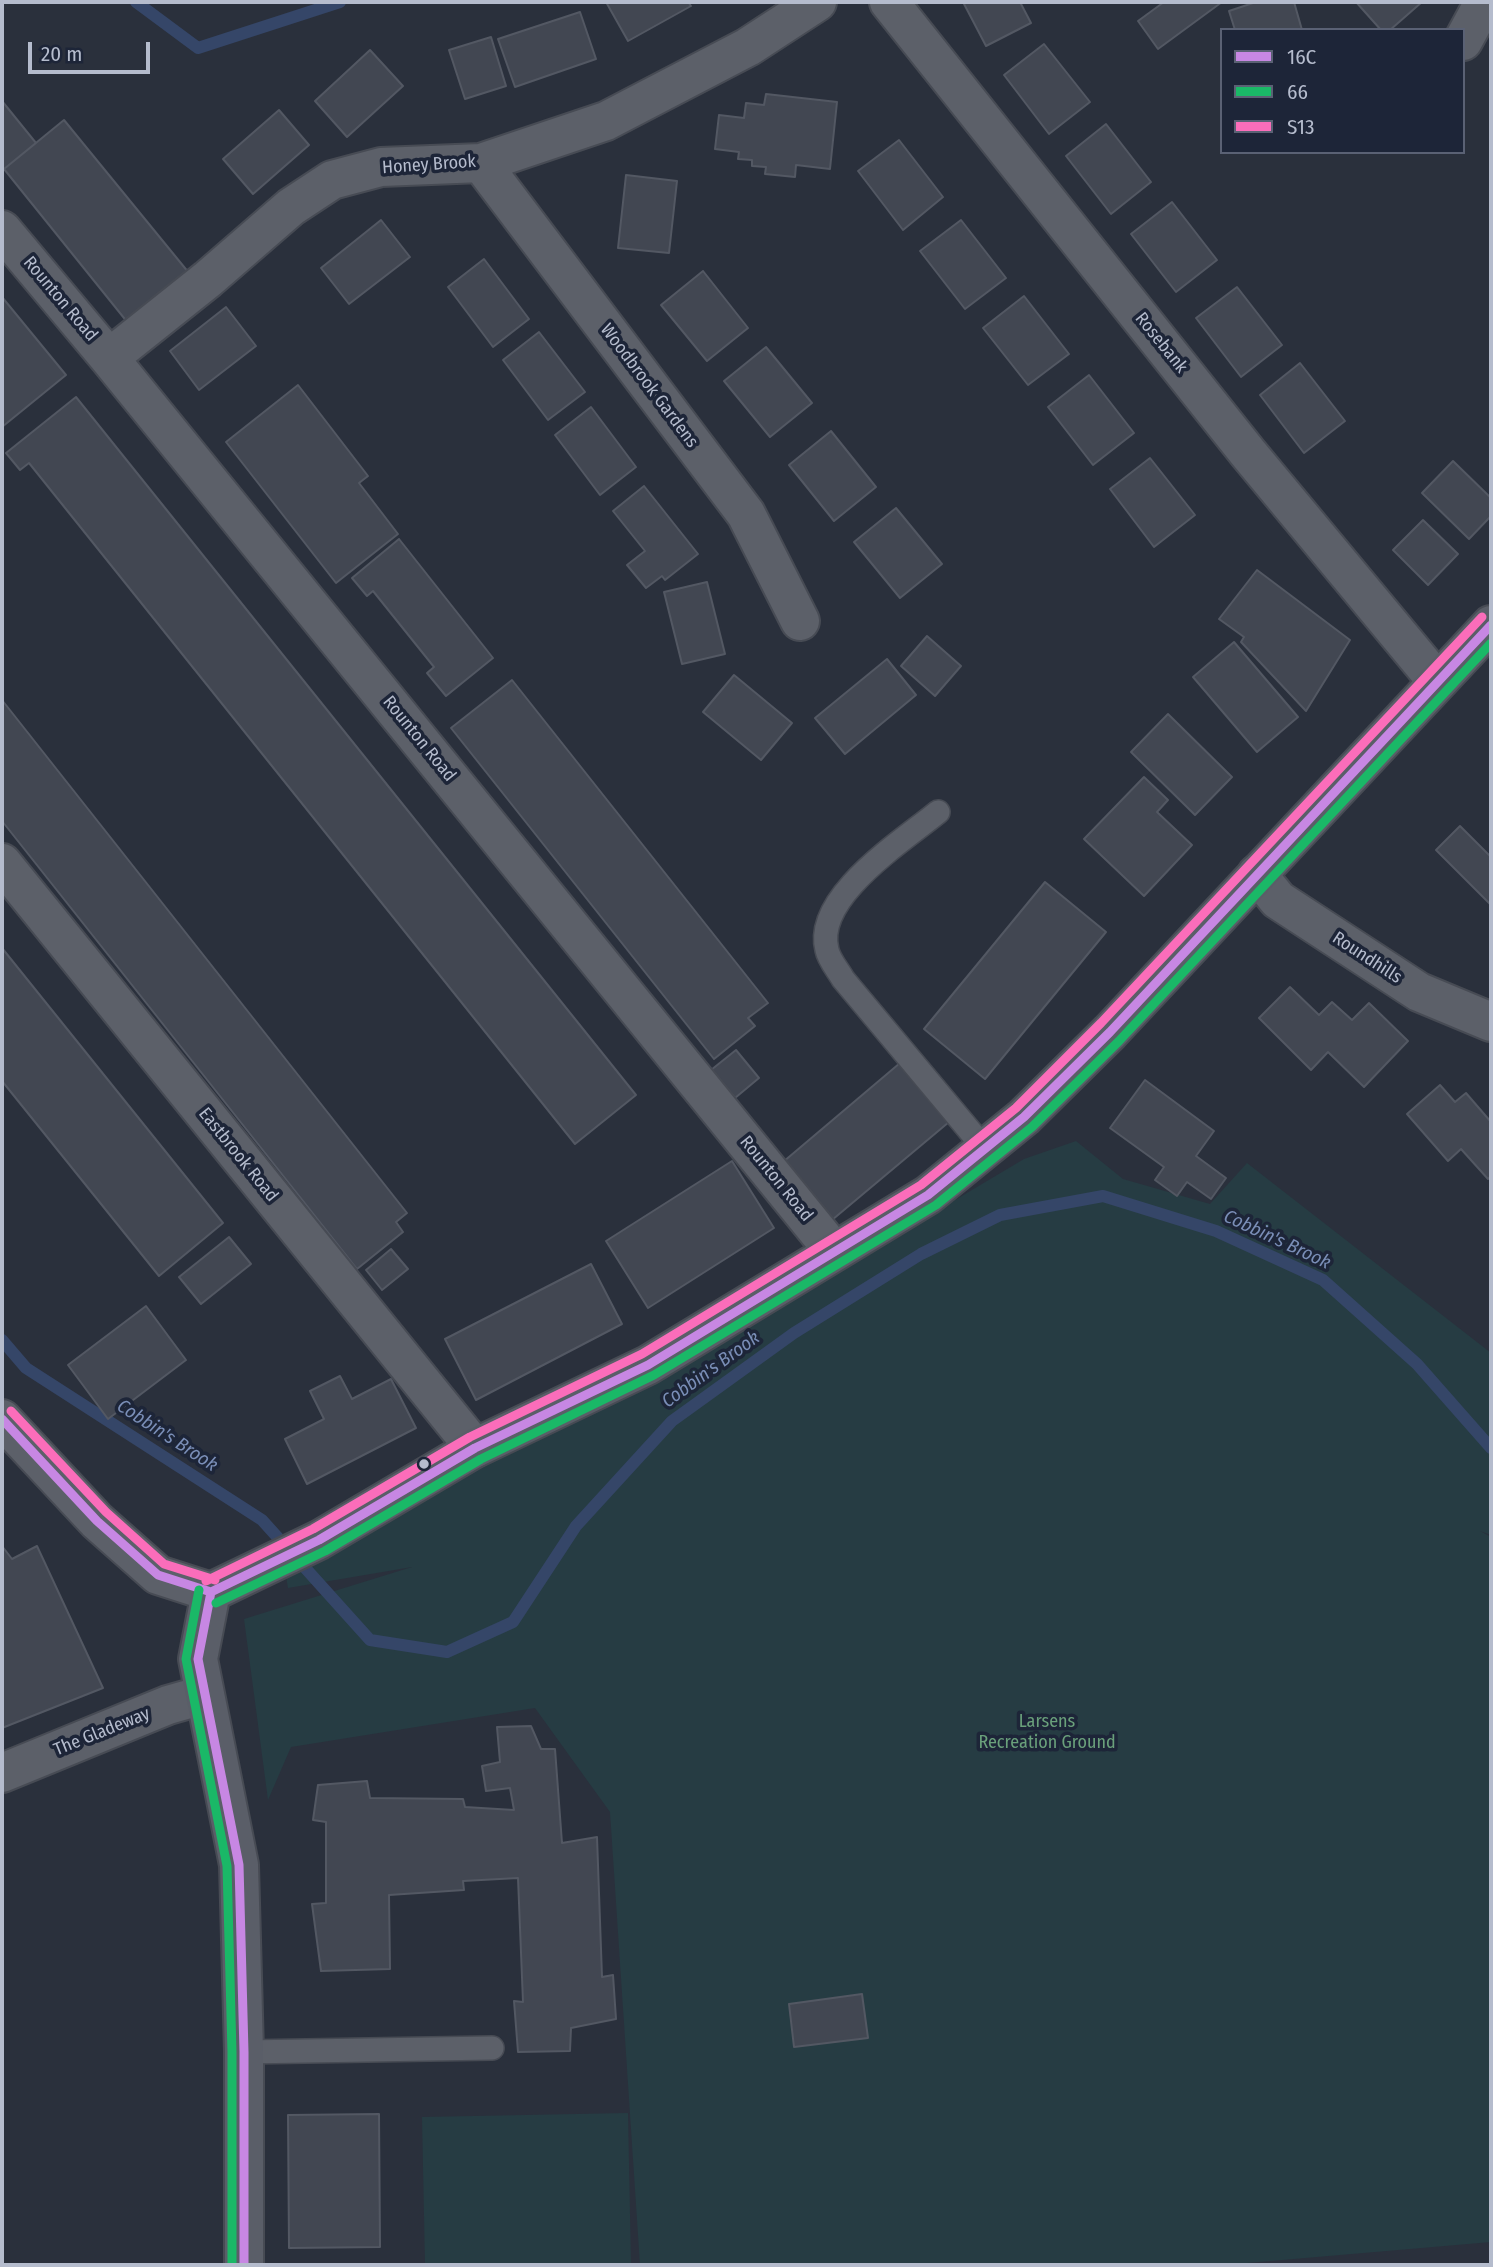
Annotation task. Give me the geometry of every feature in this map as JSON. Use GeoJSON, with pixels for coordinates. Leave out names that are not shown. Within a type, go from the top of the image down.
{"type":"FeatureCollection","features":[{"type":"Feature","properties":{"kind":"street","name":"Honey Brook"},"geometry":{"type":"LineString","coordinates":[[109,358],[208,279],[291,207],[332,180],[381,167],[481,163],[606,121],[748,47],[817,2]]}},
{"type":"Feature","properties":{"kind":"street","name":"Rosebank"},"geometry":{"type":"LineString","coordinates":[[889,2],[1248,453],[1437,681]]}},
{"type":"Feature","properties":{"kind":"street"},"geometry":{"type":"LineString","coordinates":[[1465,37],[1482,6],[1489,2]]}},
{"type":"Feature","properties":{"kind":"street","name":"Woodbrook Gardens"},"geometry":{"type":"LineString","coordinates":[[481,163],[746,514],[800,621]]}},
{"type":"Feature","properties":{"kind":"street","name":"Rounton Road"},"geometry":{"type":"LineString","coordinates":[[2,230],[109,358],[833,1250]]}},
{"type":"Feature","properties":{"kind":"street"},"geometry":{"type":"LineString","coordinates":[[2,1419],[97,1521],[158,1575],[211,1592],[319,1540],[475,1448],[648,1365],[833,1250],[928,1195],[1024,1117],[1110,1032],[1491,625]]}},
{"type":"Feature","properties":{"kind":"street","name":"Eastbrook Road"},"geometry":{"type":"LineString","coordinates":[[2,863],[475,1448]]}},
{"type":"Feature","properties":{"kind":"street","name":"Roundhills"},"geometry":{"type":"LineString","coordinates":[[1257,874],[1278,900],[1419,992],[1491,1022]]}},
{"type":"Feature","properties":{"kind":"street"},"geometry":{"type":"LineString","coordinates":[[211,1592],[198,1659],[239,1866],[244,2052],[244,2265]]}},
{"type":"Feature","properties":{"kind":"street","name":"The Gladeway"},"geometry":{"type":"LineString","coordinates":[[2,1773],[168,1705],[203,1695]]}},
{"type":"Feature","properties":{"kind":"lane"},"geometry":{"type":"LineString","coordinates":[[938,812],[850,886],[827,920],[827,950],[843,979],[985,1149]]}},
{"type":"Feature","properties":{"kind":"lane"},"geometry":{"type":"LineString","coordinates":[[244,2052],[492,2048]]}},
{"type":"Feature","properties":{"kind":"green space","name":"Larsens Recreation Ground"},"geometry":{"type":"Polygon","coordinates":[[[1076,1141],[1123,1179],[1210,1204],[1247,1163],[1491,1353],[1491,1535],[1480,1531],[1491,1537],[1491,2242],[1224,2265],[640,2265],[610,1812],[535,1708],[291,1747],[268,1800],[244,1619],[412,1567],[288,1588],[285,1571],[698,1353],[1024,1159],[1076,1141]]]}},
{"type":"Feature","properties":{"kind":"green space"},"geometry":{"type":"Polygon","coordinates":[[[628,2113],[631,2265],[425,2265],[422,2117],[628,2113]]]}},
{"type":"Feature","properties":{"kind":"building"},"geometry":{"type":"Polygon","coordinates":[[[606,2],[688,2],[691,6],[628,41],[606,2]]]}},
{"type":"Feature","properties":{"kind":"building"},"geometry":{"type":"Polygon","coordinates":[[[963,2],[1020,2],[1031,23],[986,46],[963,2]]]}},
{"type":"Feature","properties":{"kind":"building"},"geometry":{"type":"Polygon","coordinates":[[[1164,2],[1222,2],[1158,49],[1138,21],[1164,2]]]}},
{"type":"Feature","properties":{"kind":"building"},"geometry":{"type":"Polygon","coordinates":[[[1256,2],[1294,2],[1301,28],[1234,28],[1229,11],[1256,2]]]}},
{"type":"Feature","properties":{"kind":"building"},"geometry":{"type":"Polygon","coordinates":[[[1356,2],[1422,2],[1392,28],[1379,28],[1356,2]]]}},
{"type":"Feature","properties":{"kind":"building"},"geometry":{"type":"Polygon","coordinates":[[[580,12],[596,59],[515,87],[498,39],[580,12]]]}},
{"type":"Feature","properties":{"kind":"building"},"geometry":{"type":"Polygon","coordinates":[[[491,37],[506,86],[465,99],[449,50],[491,37]]]}},
{"type":"Feature","properties":{"kind":"building"},"geometry":{"type":"Polygon","coordinates":[[[1044,44],[1090,102],[1049,134],[1004,75],[1044,44]]]}},
{"type":"Feature","properties":{"kind":"building"},"geometry":{"type":"Polygon","coordinates":[[[370,50],[403,86],[347,137],[315,101],[370,50]]]}},
{"type":"Feature","properties":{"kind":"building"},"geometry":{"type":"Polygon","coordinates":[[[766,94],[837,102],[830,169],[796,165],[795,177],[765,174],[766,167],[752,166],[752,160],[738,159],[739,152],[715,149],[719,115],[744,118],[746,103],[764,105],[766,94]]]}},
{"type":"Feature","properties":{"kind":"building"},"geometry":{"type":"Polygon","coordinates":[[[2,101],[36,143],[4,169],[2,166],[2,101]]]}},
{"type":"Feature","properties":{"kind":"building"},"geometry":{"type":"Polygon","coordinates":[[[279,110],[309,145],[253,194],[223,159],[279,110]]]}},
{"type":"Feature","properties":{"kind":"building"},"geometry":{"type":"Polygon","coordinates":[[[64,120],[189,273],[128,323],[4,169],[64,120]]]}},
{"type":"Feature","properties":{"kind":"building"},"geometry":{"type":"Polygon","coordinates":[[[1106,124],[1151,182],[1111,214],[1066,156],[1106,124]]]}},
{"type":"Feature","properties":{"kind":"building"},"geometry":{"type":"Polygon","coordinates":[[[899,140],[943,197],[903,230],[858,171],[899,140]]]}},
{"type":"Feature","properties":{"kind":"building"},"geometry":{"type":"Polygon","coordinates":[[[626,175],[677,181],[669,253],[618,248],[626,175]]]}},
{"type":"Feature","properties":{"kind":"building"},"geometry":{"type":"Polygon","coordinates":[[[1172,202],[1217,260],[1176,292],[1131,234],[1172,202]]]}},
{"type":"Feature","properties":{"kind":"building"},"geometry":{"type":"Polygon","coordinates":[[[381,220],[410,257],[349,304],[321,268],[381,220]]]}},
{"type":"Feature","properties":{"kind":"building"},"geometry":{"type":"Polygon","coordinates":[[[961,220],[1006,278],[965,309],[920,251],[961,220]]]}},
{"type":"Feature","properties":{"kind":"building"},"geometry":{"type":"Polygon","coordinates":[[[484,259],[529,319],[493,347],[448,287],[484,259]]]}},
{"type":"Feature","properties":{"kind":"building"},"geometry":{"type":"Polygon","coordinates":[[[703,271],[748,328],[707,361],[661,305],[703,271]]]}},
{"type":"Feature","properties":{"kind":"building"},"geometry":{"type":"Polygon","coordinates":[[[1237,287],[1282,345],[1241,377],[1196,318],[1237,287]]]}},
{"type":"Feature","properties":{"kind":"building"},"geometry":{"type":"Polygon","coordinates":[[[1024,296],[1069,354],[1028,385],[983,328],[1024,296]]]}},
{"type":"Feature","properties":{"kind":"building"},"geometry":{"type":"Polygon","coordinates":[[[2,297],[66,375],[2,427],[2,297]]]}},
{"type":"Feature","properties":{"kind":"building"},"geometry":{"type":"Polygon","coordinates":[[[226,307],[256,346],[199,390],[170,351],[226,307]]]}},
{"type":"Feature","properties":{"kind":"building"},"geometry":{"type":"Polygon","coordinates":[[[539,332],[585,392],[548,420],[503,360],[539,332]]]}},
{"type":"Feature","properties":{"kind":"building"},"geometry":{"type":"Polygon","coordinates":[[[766,347],[812,403],[770,437],[724,381],[766,347]]]}},
{"type":"Feature","properties":{"kind":"building"},"geometry":{"type":"Polygon","coordinates":[[[1300,363],[1345,421],[1304,453],[1260,395],[1300,363]]]}},
{"type":"Feature","properties":{"kind":"building"},"geometry":{"type":"Polygon","coordinates":[[[1089,375],[1134,433],[1093,465],[1048,407],[1089,375]]]}},
{"type":"Feature","properties":{"kind":"building"},"geometry":{"type":"Polygon","coordinates":[[[298,385],[368,476],[359,483],[398,534],[336,583],[226,442],[298,385]]]}},
{"type":"Feature","properties":{"kind":"building"},"geometry":{"type":"Polygon","coordinates":[[[76,397],[636,1095],[575,1144],[29,463],[20,470],[6,453],[76,397]]]}},
{"type":"Feature","properties":{"kind":"building"},"geometry":{"type":"Polygon","coordinates":[[[591,407],[636,467],[600,495],[555,435],[591,407]]]}},
{"type":"Feature","properties":{"kind":"building"},"geometry":{"type":"Polygon","coordinates":[[[831,431],[876,487],[834,521],[789,465],[831,431]]]}},
{"type":"Feature","properties":{"kind":"building"},"geometry":{"type":"Polygon","coordinates":[[[1150,458],[1195,515],[1154,547],[1110,489],[1150,458]]]}},
{"type":"Feature","properties":{"kind":"building"},"geometry":{"type":"Polygon","coordinates":[[[1453,461],[1491,498],[1491,516],[1469,539],[1422,493],[1453,461]]]}},
{"type":"Feature","properties":{"kind":"building"},"geometry":{"type":"Polygon","coordinates":[[[644,486],[698,554],[665,580],[662,576],[646,588],[627,565],[645,551],[613,511],[644,486]]]}},
{"type":"Feature","properties":{"kind":"building"},"geometry":{"type":"Polygon","coordinates":[[[896,508],[942,564],[900,598],[854,542],[896,508]]]}},
{"type":"Feature","properties":{"kind":"building"},"geometry":{"type":"Polygon","coordinates":[[[1423,520],[1458,554],[1428,585],[1393,550],[1423,520]]]}},
{"type":"Feature","properties":{"kind":"building"},"geometry":{"type":"Polygon","coordinates":[[[399,539],[493,658],[446,696],[427,673],[434,667],[373,591],[367,596],[352,578],[399,539]]]}},
{"type":"Feature","properties":{"kind":"building"},"geometry":{"type":"Polygon","coordinates":[[[1257,570],[1350,640],[1306,711],[1241,642],[1244,637],[1219,619],[1257,570]]]}},
{"type":"Feature","properties":{"kind":"building"},"geometry":{"type":"Polygon","coordinates":[[[707,582],[725,654],[682,664],[664,592],[707,582]]]}},
{"type":"Feature","properties":{"kind":"building"},"geometry":{"type":"Polygon","coordinates":[[[927,636],[961,666],[935,696],[901,666],[927,636]]]}},
{"type":"Feature","properties":{"kind":"building"},"geometry":{"type":"Polygon","coordinates":[[[1234,642],[1298,717],[1257,752],[1193,677],[1234,642]]]}},
{"type":"Feature","properties":{"kind":"building"},"geometry":{"type":"Polygon","coordinates":[[[887,659],[916,695],[845,754],[815,718],[887,659]]]}},
{"type":"Feature","properties":{"kind":"building"},"geometry":{"type":"Polygon","coordinates":[[[734,675],[792,723],[761,760],[703,712],[734,675]]]}},
{"type":"Feature","properties":{"kind":"building"},"geometry":{"type":"Polygon","coordinates":[[[512,680],[768,1003],[748,1018],[755,1026],[714,1059],[451,728],[512,680]]]}},
{"type":"Feature","properties":{"kind":"building"},"geometry":{"type":"Polygon","coordinates":[[[2,700],[407,1213],[396,1222],[403,1232],[357,1269],[2,821],[2,700]]]}},
{"type":"Feature","properties":{"kind":"building"},"geometry":{"type":"Polygon","coordinates":[[[1168,714],[1232,777],[1195,815],[1131,752],[1168,714]]]}},
{"type":"Feature","properties":{"kind":"building"},"geometry":{"type":"Polygon","coordinates":[[[1144,777],[1168,800],[1157,812],[1192,845],[1144,896],[1084,839],[1144,777]]]}},
{"type":"Feature","properties":{"kind":"building"},"geometry":{"type":"Polygon","coordinates":[[[1460,826],[1491,857],[1491,905],[1436,850],[1460,826]]]}},
{"type":"Feature","properties":{"kind":"building"},"geometry":{"type":"Polygon","coordinates":[[[1045,882],[1106,932],[985,1079],[924,1029],[1045,882]]]}},
{"type":"Feature","properties":{"kind":"building"},"geometry":{"type":"Polygon","coordinates":[[[2,948],[223,1223],[159,1276],[2,1081],[2,948]]]}},
{"type":"Feature","properties":{"kind":"building"},"geometry":{"type":"Polygon","coordinates":[[[1290,987],[1319,1015],[1332,1002],[1352,1020],[1369,1003],[1408,1041],[1364,1087],[1328,1052],[1311,1070],[1259,1018],[1290,987]]]}},
{"type":"Feature","properties":{"kind":"building"},"geometry":{"type":"Polygon","coordinates":[[[736,1050],[759,1078],[735,1098],[711,1070],[736,1050]]]}},
{"type":"Feature","properties":{"kind":"building"},"geometry":{"type":"Polygon","coordinates":[[[900,1063],[949,1122],[832,1220],[783,1162],[900,1063]]]}},
{"type":"Feature","properties":{"kind":"building"},"geometry":{"type":"Polygon","coordinates":[[[1145,1080],[1214,1131],[1196,1156],[1226,1178],[1211,1199],[1187,1182],[1177,1196],[1155,1180],[1164,1167],[1110,1128],[1145,1080]]]}},
{"type":"Feature","properties":{"kind":"building"},"geometry":{"type":"Polygon","coordinates":[[[1440,1085],[1455,1102],[1466,1093],[1491,1122],[1491,1176],[1488,1179],[1461,1149],[1448,1161],[1407,1114],[1440,1085]]]}},
{"type":"Feature","properties":{"kind":"building"},"geometry":{"type":"Polygon","coordinates":[[[732,1161],[774,1228],[648,1308],[606,1241],[732,1161]]]}},
{"type":"Feature","properties":{"kind":"building"},"geometry":{"type":"Polygon","coordinates":[[[229,1237],[251,1264],[201,1304],[179,1277],[229,1237]]]}},
{"type":"Feature","properties":{"kind":"building"},"geometry":{"type":"Polygon","coordinates":[[[391,1249],[408,1269],[382,1290],[366,1270],[391,1249]]]}},
{"type":"Feature","properties":{"kind":"building"},"geometry":{"type":"Polygon","coordinates":[[[591,1264],[622,1324],[476,1400],[445,1339],[591,1264]]]}},
{"type":"Feature","properties":{"kind":"building"},"geometry":{"type":"Polygon","coordinates":[[[146,1306],[186,1360],[108,1419],[68,1365],[146,1306]]]}},
{"type":"Feature","properties":{"kind":"building"},"geometry":{"type":"Polygon","coordinates":[[[340,1376],[352,1399],[391,1379],[416,1428],[307,1484],[285,1439],[324,1419],[310,1391],[340,1376]]]}},
{"type":"Feature","properties":{"kind":"building"},"geometry":{"type":"Polygon","coordinates":[[[2,1546],[12,1559],[37,1546],[103,1688],[2,1728],[2,1546]]]}},
{"type":"Feature","properties":{"kind":"building"},"geometry":{"type":"Polygon","coordinates":[[[531,1726],[541,1749],[555,1749],[562,1843],[597,1837],[602,1977],[613,1975],[616,2019],[571,2028],[570,2051],[518,2052],[514,2001],[523,2002],[518,1878],[463,1881],[464,1890],[389,1895],[390,1969],[321,1971],[312,1904],[326,1903],[326,1822],[313,1820],[318,1785],[367,1781],[370,1798],[463,1799],[465,1807],[514,1810],[510,1788],[486,1791],[482,1766],[500,1762],[497,1727],[531,1726]]]}},
{"type":"Feature","properties":{"kind":"building"},"geometry":{"type":"Polygon","coordinates":[[[862,1994],[868,2038],[794,2047],[789,2004],[862,1994]]]}},
{"type":"Feature","properties":{"kind":"building"},"geometry":{"type":"Polygon","coordinates":[[[379,2114],[380,2247],[289,2248],[288,2115],[379,2114]]]}},
{"type":"Feature","properties":{"kind":"waterway"},"geometry":{"type":"LineString","coordinates":[[136,2],[198,48],[340,2]]}},
{"type":"Feature","properties":{"kind":"waterway","name":"Cobbin's Brook"},"geometry":{"type":"LineString","coordinates":[[2,1340],[26,1368],[262,1520],[370,1640],[447,1652],[513,1622],[576,1526],[672,1421],[794,1333],[921,1254],[1000,1215],[1103,1196],[1216,1231],[1323,1280],[1417,1364],[1491,1448]]}},
{"type":"Feature","properties":{"kind":"transit line","name":"S13"},"geometry":{"type":"LineString","coordinates":[[206,1581],[313,1529],[470,1437],[642,1354],[921,1185],[1016,1108],[1101,1023],[1482,617]]}},
{"type":"Feature","properties":{"kind":"transit line","name":"16C"},"geometry":{"type":"LineString","coordinates":[[211,1592],[319,1540],[475,1448],[648,1365],[928,1195],[1024,1117],[1110,1032],[1491,625]]}},
{"type":"Feature","properties":{"kind":"transit line","name":"66"},"geometry":{"type":"LineString","coordinates":[[216,1603],[325,1551],[481,1459],[654,1375],[936,1205],[1032,1127],[1119,1041],[1491,643]]}},
{"type":"Feature","properties":{"kind":"transit line","name":"S13"},"geometry":{"type":"LineString","coordinates":[[11,1411],[106,1512],[164,1564],[215,1580]]}},
{"type":"Feature","properties":{"kind":"transit line","name":"16C"},"geometry":{"type":"LineString","coordinates":[[2,1419],[97,1521],[158,1575],[211,1592]]}},
{"type":"Feature","properties":{"kind":"transit line","name":"66"},"geometry":{"type":"LineString","coordinates":[[199,1590],[186,1659],[227,1866],[232,2052],[232,2265]]}},
{"type":"Feature","properties":{"kind":"transit line","name":"16C"},"geometry":{"type":"LineString","coordinates":[[211,1592],[198,1659],[239,1865],[244,2052],[244,2265]]}}]}
